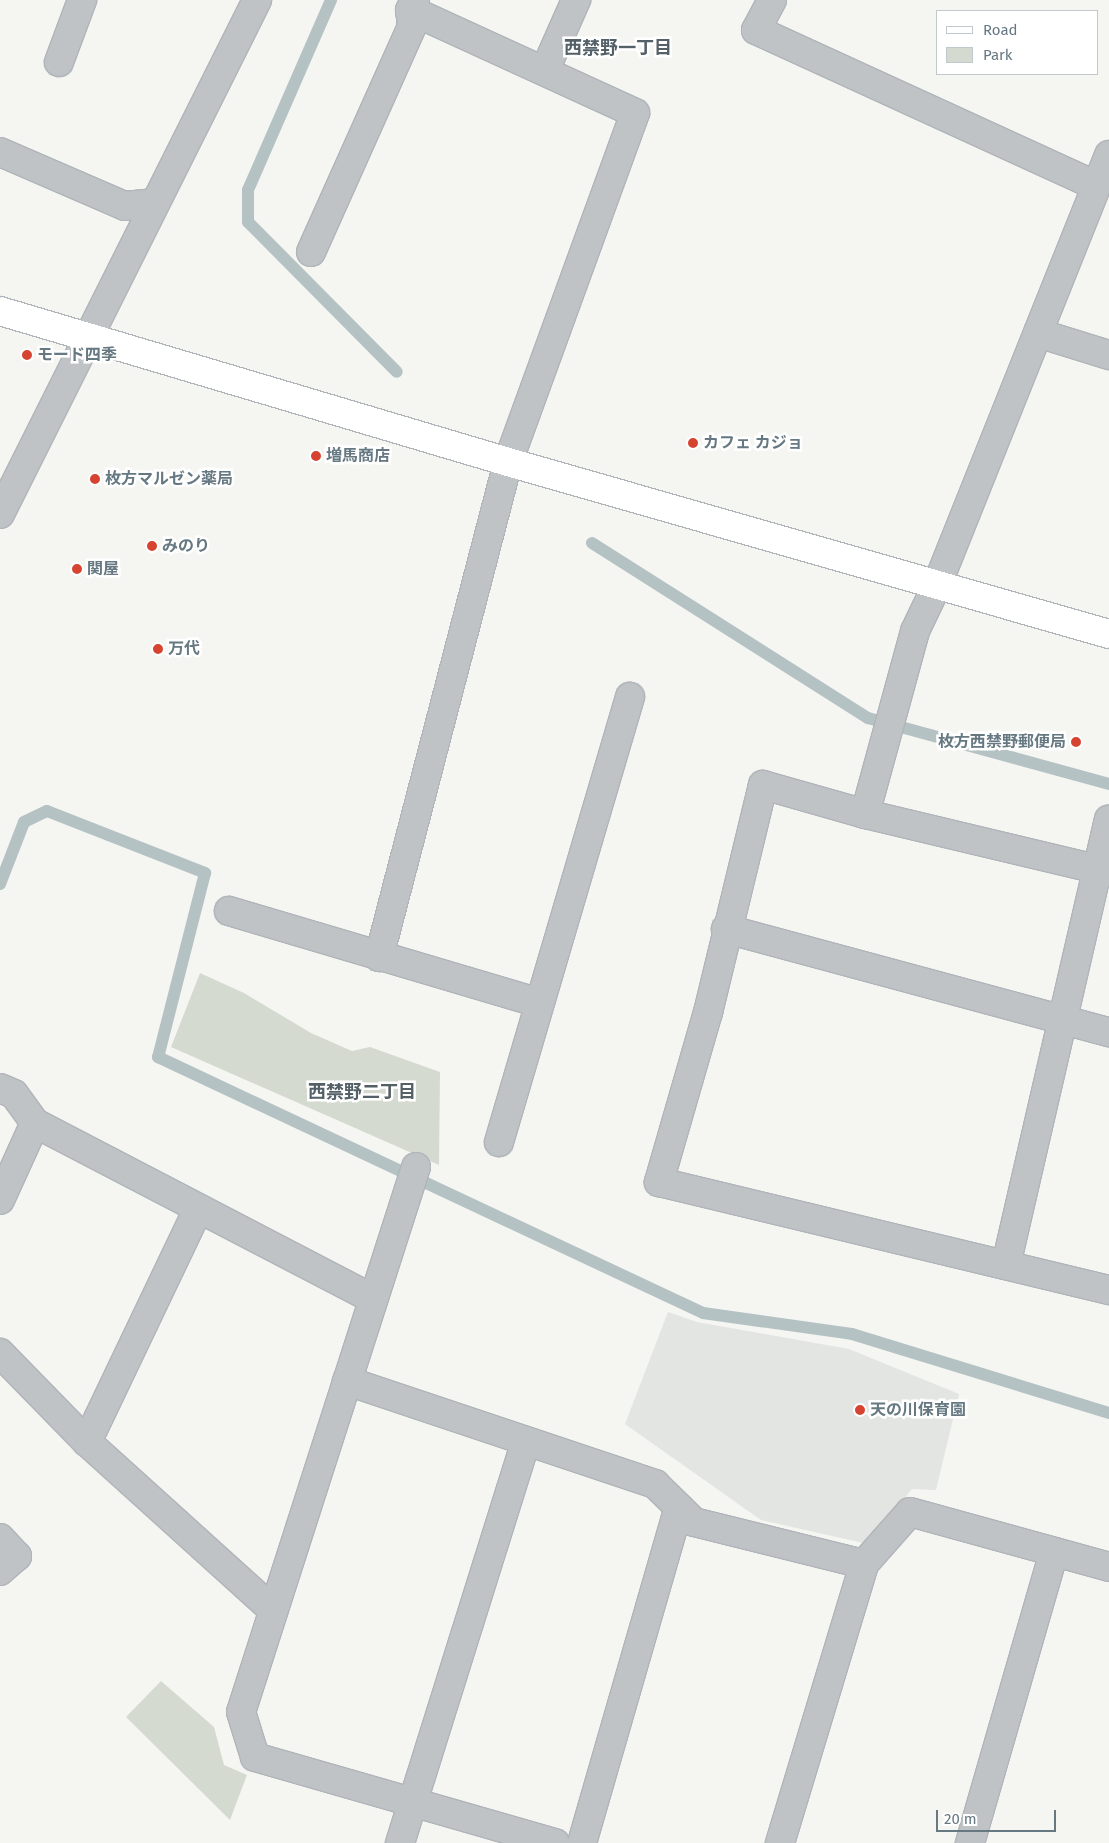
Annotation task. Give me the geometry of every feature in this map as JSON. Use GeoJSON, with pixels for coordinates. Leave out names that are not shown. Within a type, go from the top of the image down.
{"type":"FeatureCollection","features":[{"type":"Feature","properties":{"kind":"street"},"geometry":{"type":"LineString","coordinates":[[59,62],[82,0]]}},
{"type":"Feature","properties":{"kind":"street"},"geometry":{"type":"LineString","coordinates":[[0,514],[257,0]]}},
{"type":"Feature","properties":{"kind":"street"},"geometry":{"type":"LineString","coordinates":[[545,70],[576,0]]}},
{"type":"Feature","properties":{"kind":"street"},"geometry":{"type":"LineString","coordinates":[[772,0],[756,30],[1095,185]]}},
{"type":"Feature","properties":{"kind":"street"},"geometry":{"type":"LineString","coordinates":[[312,252],[412,26],[412,5],[635,113],[508,462],[379,957]]}},
{"type":"Feature","properties":{"kind":"street"},"geometry":{"type":"LineString","coordinates":[[0,152],[125,206],[155,203]]}},
{"type":"Feature","properties":{"kind":"street"},"geometry":{"type":"LineString","coordinates":[[865,814],[914,631],[937,585],[1095,185],[1109,155]]}},
{"type":"Feature","properties":{"kind":"street"},"geometry":{"type":"LineString","coordinates":[[0,311],[508,462],[1109,634]]}},
{"type":"Feature","properties":{"kind":"street"},"geometry":{"type":"LineString","coordinates":[[1038,333],[1109,355]]}},
{"type":"Feature","properties":{"kind":"street"},"geometry":{"type":"LineString","coordinates":[[498,1142],[630,696]]}},
{"type":"Feature","properties":{"kind":"street"},"geometry":{"type":"LineString","coordinates":[[1103,871],[865,814],[763,785],[726,929],[708,1012],[659,1182],[1109,1290]]}},
{"type":"Feature","properties":{"kind":"street"},"geometry":{"type":"LineString","coordinates":[[1006,1265],[1062,1021],[1103,871],[1109,820]]}},
{"type":"Feature","properties":{"kind":"street"},"geometry":{"type":"LineString","coordinates":[[229,911],[379,957],[540,1003]]}},
{"type":"Feature","properties":{"kind":"street"},"geometry":{"type":"LineString","coordinates":[[726,929],[1062,1021],[1109,1032]]}},
{"type":"Feature","properties":{"kind":"street"},"geometry":{"type":"LineString","coordinates":[[0,1088],[14,1094],[35,1123],[374,1299]]}},
{"type":"Feature","properties":{"kind":"street"},"geometry":{"type":"LineString","coordinates":[[0,1200],[35,1123]]}},
{"type":"Feature","properties":{"kind":"street"},"geometry":{"type":"LineString","coordinates":[[412,1176],[241,1712],[255,1757],[555,1843]]}},
{"type":"Feature","properties":{"kind":"street"},"geometry":{"type":"LineString","coordinates":[[87,1442],[198,1209]]}},
{"type":"Feature","properties":{"kind":"street"},"geometry":{"type":"LineString","coordinates":[[0,1353],[87,1442],[273,1610]]}},
{"type":"Feature","properties":{"kind":"street"},"geometry":{"type":"LineString","coordinates":[[347,1381],[655,1484],[694,1522],[864,1564]]}},
{"type":"Feature","properties":{"kind":"street"},"geometry":{"type":"LineString","coordinates":[[400,1843],[526,1441]]}},
{"type":"Feature","properties":{"kind":"street"},"geometry":{"type":"LineString","coordinates":[[582,1843],[679,1508]]}},
{"type":"Feature","properties":{"kind":"street"},"geometry":{"type":"LineString","coordinates":[[780,1843],[864,1564],[910,1512],[1109,1567]]}},
{"type":"Feature","properties":{"kind":"street"},"geometry":{"type":"LineString","coordinates":[[0,1538],[17,1556],[0,1571]]}},
{"type":"Feature","properties":{"kind":"street"},"geometry":{"type":"LineString","coordinates":[[970,1843],[1054,1552]]}},
{"type":"Feature","properties":{"kind":"shaded area"},"geometry":{"type":"Polygon","coordinates":[[[668,1312],[697,1322],[849,1349],[959,1394],[936,1490],[912,1489],[868,1544],[761,1520],[625,1424],[668,1312]]]}},
{"type":"Feature","properties":{"kind":"green space"},"geometry":{"type":"Polygon","coordinates":[[[200,973],[244,993],[311,1033],[352,1051],[370,1047],[440,1072],[439,1165],[171,1047],[200,973]]]}},
{"type":"Feature","properties":{"kind":"green space"},"geometry":{"type":"Polygon","coordinates":[[[161,1681],[214,1727],[224,1765],[247,1775],[230,1820],[126,1717],[161,1681]]]}},
{"type":"Feature","properties":{"kind":"waterway"},"geometry":{"type":"LineString","coordinates":[[331,0],[248,190],[248,222],[397,372]]}},
{"type":"Feature","properties":{"kind":"waterway"},"geometry":{"type":"LineString","coordinates":[[592,543],[868,718],[1109,784]]}},
{"type":"Feature","properties":{"kind":"waterway"},"geometry":{"type":"LineString","coordinates":[[0,884],[24,822],[47,811],[205,873],[158,1057],[703,1313],[852,1334],[1109,1413]]}},
{"type":"Feature","properties":{"kind":"place","name":"モード四季"},"geometry":{"type":"Point","coordinates":[27,355]}},
{"type":"Feature","properties":{"kind":"place","name":"カフェ カジョ"},"geometry":{"type":"Point","coordinates":[693,443]}},
{"type":"Feature","properties":{"kind":"place","name":"増馬商店"},"geometry":{"type":"Point","coordinates":[316,456]}},
{"type":"Feature","properties":{"kind":"place","name":"枚方マルゼン薬局"},"geometry":{"type":"Point","coordinates":[95,479]}},
{"type":"Feature","properties":{"kind":"place","name":"みのり"},"geometry":{"type":"Point","coordinates":[152,546]}},
{"type":"Feature","properties":{"kind":"place","name":"関屋"},"geometry":{"type":"Point","coordinates":[77,569]}},
{"type":"Feature","properties":{"kind":"place","name":"万代"},"geometry":{"type":"Point","coordinates":[158,649]}},
{"type":"Feature","properties":{"kind":"place","name":"枚方西禁野郵便局"},"geometry":{"type":"Point","coordinates":[1076,742]}},
{"type":"Feature","properties":{"kind":"place","name":"天の川保育園"},"geometry":{"type":"Point","coordinates":[860,1410]}},
{"type":"Feature","properties":{"kind":"district","name":"西禁野一丁目"},"geometry":{"type":"Point","coordinates":[618,48]}},
{"type":"Feature","properties":{"kind":"district","name":"西禁野二丁目"},"geometry":{"type":"Point","coordinates":[362,1092]}}]}
